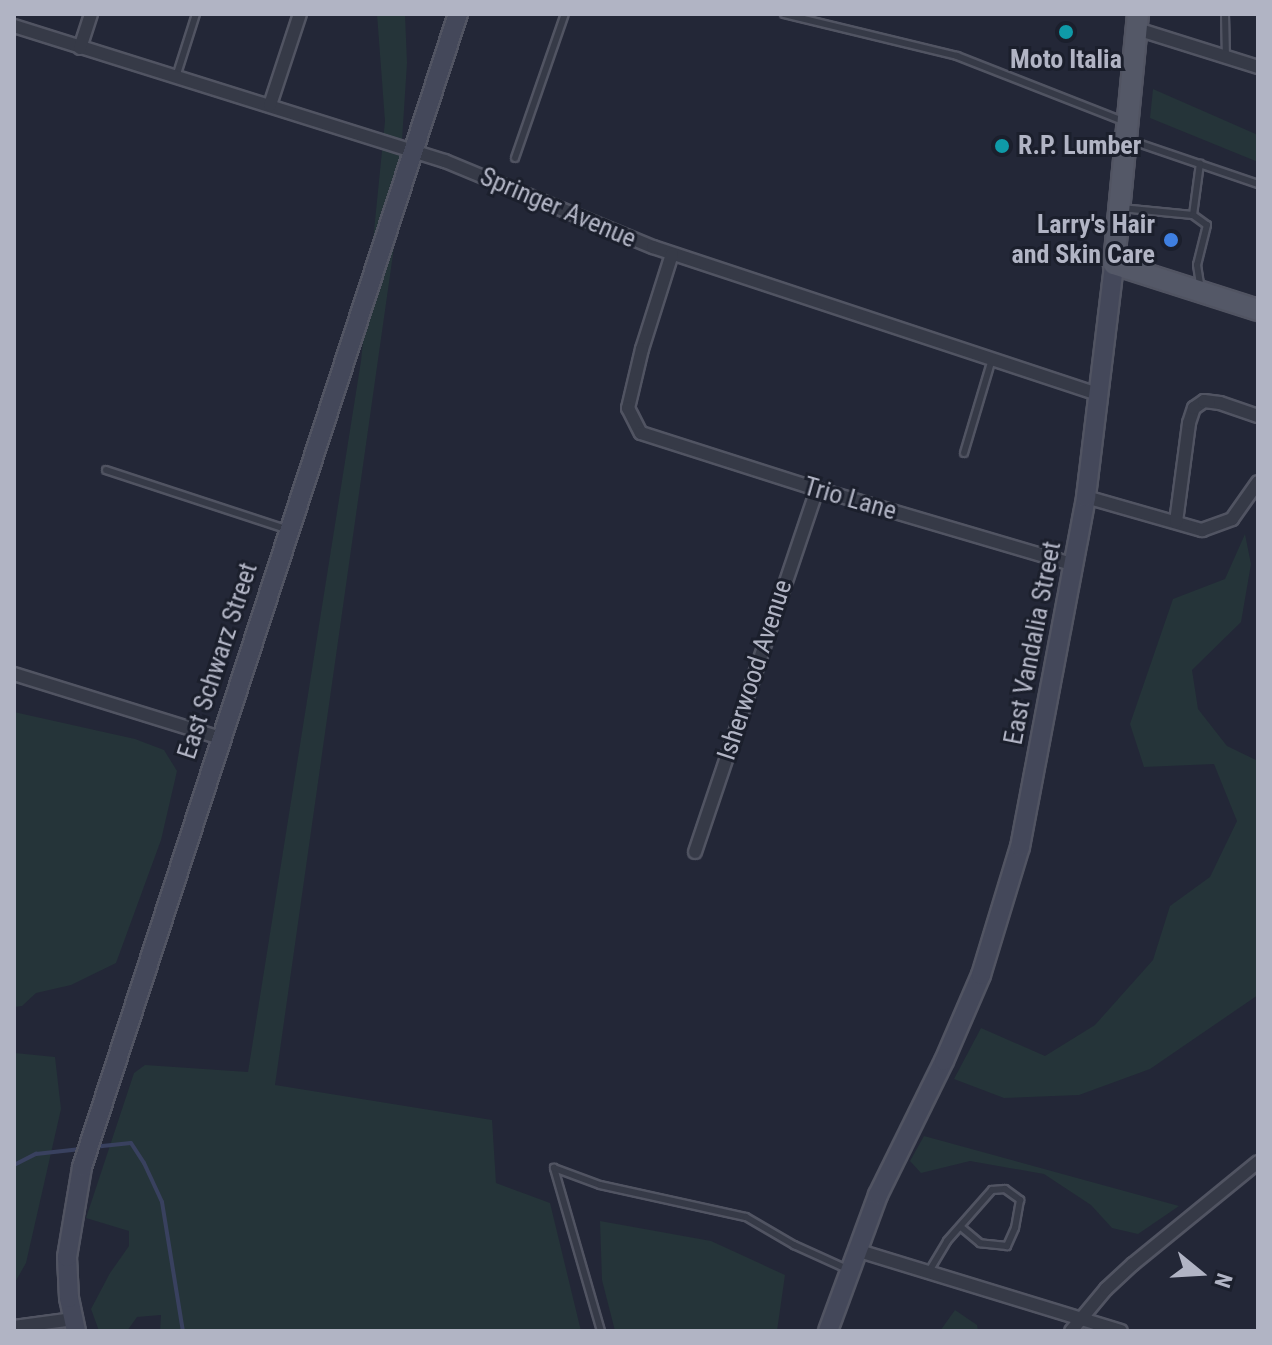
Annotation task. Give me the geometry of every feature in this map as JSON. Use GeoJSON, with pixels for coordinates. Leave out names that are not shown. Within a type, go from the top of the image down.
{"type":"FeatureCollection","features":[{"type":"Feature","properties":{"kind":"main road","name":"East Vandalia Street"},"geometry":{"type":"LineString","coordinates":[[1114,264],[1138,22]]}},
{"type":"Feature","properties":{"kind":"main road"},"geometry":{"type":"LineString","coordinates":[[1114,264],[1258,310]]}},
{"type":"Feature","properties":{"kind":"street"},"geometry":{"type":"LineString","coordinates":[[80,48],[91,14]]}},
{"type":"Feature","properties":{"kind":"street"},"geometry":{"type":"LineString","coordinates":[[270,105],[300,14]]}},
{"type":"Feature","properties":{"kind":"street","name":"East Schwarz Street"},"geometry":{"type":"LineString","coordinates":[[75,1325],[68,1245],[85,1157],[458,14]]}},
{"type":"Feature","properties":{"kind":"street"},"geometry":{"type":"LineString","coordinates":[[1138,22],[1258,67]]}},
{"type":"Feature","properties":{"kind":"street","name":"Springer Avenue"},"geometry":{"type":"LineString","coordinates":[[14,26],[413,150],[672,254],[1100,395]]}},
{"type":"Feature","properties":{"kind":"street","name":"Trio Lane"},"geometry":{"type":"LineString","coordinates":[[672,254],[642,349],[628,408],[641,433],[1075,565]]}},
{"type":"Feature","properties":{"kind":"street","name":"East Vandalia Street"},"geometry":{"type":"LineString","coordinates":[[828,1331],[856,1250],[900,1145],[965,1017],[1001,918],[1020,847],[1075,565],[1100,395],[1114,264]]}},
{"type":"Feature","properties":{"kind":"street"},"geometry":{"type":"LineString","coordinates":[[1176,522],[1189,423],[1194,408],[1204,401],[1258,416]]}},
{"type":"Feature","properties":{"kind":"street"},"geometry":{"type":"LineString","coordinates":[[1086,497],[1202,530],[1232,519],[1258,482]]}},
{"type":"Feature","properties":{"kind":"street","name":"Isherwood Avenue"},"geometry":{"type":"LineString","coordinates":[[695,852],[817,489]]}},
{"type":"Feature","properties":{"kind":"street"},"geometry":{"type":"LineString","coordinates":[[14,674],[221,738]]}},
{"type":"Feature","properties":{"kind":"street"},"geometry":{"type":"LineString","coordinates":[[1071,1331],[1133,1264],[1258,1162]]}},
{"type":"Feature","properties":{"kind":"street"},"geometry":{"type":"LineString","coordinates":[[856,1250],[1121,1331]]}},
{"type":"Feature","properties":{"kind":"street"},"geometry":{"type":"LineString","coordinates":[[14,1327],[75,1325]]}},
{"type":"Feature","properties":{"kind":"lane"},"geometry":{"type":"LineString","coordinates":[[176,77],[196,14]]}},
{"type":"Feature","properties":{"kind":"lane"},"geometry":{"type":"LineString","coordinates":[[515,158],[565,14]]}},
{"type":"Feature","properties":{"kind":"lane"},"geometry":{"type":"LineString","coordinates":[[784,14],[957,56],[1200,163],[1258,184]]}},
{"type":"Feature","properties":{"kind":"lane"},"geometry":{"type":"LineString","coordinates":[[1225,14],[1226,57]]}},
{"type":"Feature","properties":{"kind":"lane"},"geometry":{"type":"LineString","coordinates":[[1193,215],[1200,163]]}},
{"type":"Feature","properties":{"kind":"lane"},"geometry":{"type":"LineString","coordinates":[[1118,208],[1193,215],[1207,225],[1197,265],[1202,292]]}},
{"type":"Feature","properties":{"kind":"lane"},"geometry":{"type":"LineString","coordinates":[[964,453],[992,359]]}},
{"type":"Feature","properties":{"kind":"lane"},"geometry":{"type":"LineString","coordinates":[[106,470],[289,530]]}},
{"type":"Feature","properties":{"kind":"lane"},"geometry":{"type":"LineString","coordinates":[[601,1331],[554,1168],[600,1185],[746,1217],[794,1245],[849,1270]]}},
{"type":"Feature","properties":{"kind":"lane"},"geometry":{"type":"LineString","coordinates":[[928,1273],[947,1241],[997,1188],[1020,1200],[1015,1228],[1007,1246],[980,1243],[961,1227]]}},
{"type":"Feature","properties":{"kind":"shaded area"},"geometry":{"type":"Polygon","coordinates":[[[377,14],[405,14],[407,63],[396,233],[275,1085],[492,1120],[496,1183],[550,1203],[581,1331],[160,1331],[161,1315],[137,1317],[127,1331],[99,1331],[91,1309],[129,1246],[129,1231],[86,1218],[134,1073],[145,1065],[248,1072],[361,361],[385,121],[377,14]]]}},
{"type":"Feature","properties":{"kind":"shaded area"},"geometry":{"type":"Polygon","coordinates":[[[1153,89],[1258,135],[1258,162],[1150,118],[1153,89]]]}},
{"type":"Feature","properties":{"kind":"shaded area"},"geometry":{"type":"Polygon","coordinates":[[[1245,534],[1251,564],[1241,622],[1192,670],[1198,709],[1227,746],[1258,761],[1258,995],[1150,1069],[1079,1095],[1004,1098],[954,1079],[981,1028],[1045,1056],[1095,1025],[1153,960],[1170,906],[1210,877],[1237,821],[1214,764],[1144,767],[1130,724],[1173,599],[1225,579],[1245,534]]]}},
{"type":"Feature","properties":{"kind":"shaded area"},"geometry":{"type":"Polygon","coordinates":[[[14,712],[135,739],[164,750],[177,771],[161,840],[116,963],[71,985],[36,993],[22,1006],[14,1007],[14,712]]]}},
{"type":"Feature","properties":{"kind":"shaded area"},"geometry":{"type":"Polygon","coordinates":[[[15,1053],[55,1057],[61,1109],[26,1263],[14,1284],[15,1053]]]}},
{"type":"Feature","properties":{"kind":"shaded area"},"geometry":{"type":"Polygon","coordinates":[[[924,1136],[1179,1206],[1138,1234],[1112,1228],[1091,1205],[1044,1174],[970,1161],[921,1173],[910,1161],[924,1136]]]}},
{"type":"Feature","properties":{"kind":"shaded area"},"geometry":{"type":"Polygon","coordinates":[[[600,1221],[711,1241],[785,1275],[777,1331],[615,1331],[602,1280],[600,1221]]]}},
{"type":"Feature","properties":{"kind":"shaded area"},"geometry":{"type":"Polygon","coordinates":[[[955,1310],[977,1325],[978,1331],[940,1331],[955,1310]]]}},
{"type":"Feature","properties":{"kind":"waterway"},"geometry":{"type":"LineString","coordinates":[[93,1147],[131,1143],[144,1163],[162,1202],[183,1331]]}},
{"type":"Feature","properties":{"kind":"waterway"},"geometry":{"type":"LineString","coordinates":[[14,1165],[36,1154],[81,1149]]}},
{"type":"Feature","properties":{"kind":"place","name":"Moto Italia"},"geometry":{"type":"Point","coordinates":[1066,32]}},
{"type":"Feature","properties":{"kind":"place","name":"R.P. Lumber"},"geometry":{"type":"Point","coordinates":[1002,146]}},
{"type":"Feature","properties":{"kind":"place","name":"Larry's Hair and Skin Care"},"geometry":{"type":"Point","coordinates":[1171,240]}}]}
